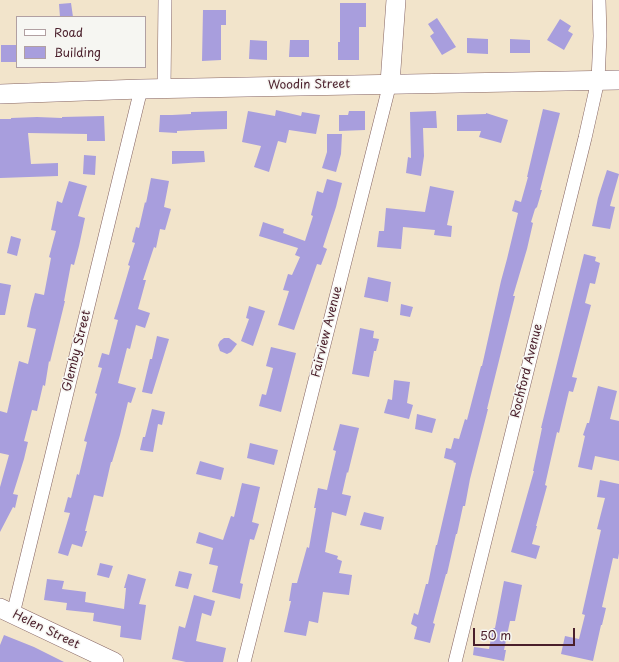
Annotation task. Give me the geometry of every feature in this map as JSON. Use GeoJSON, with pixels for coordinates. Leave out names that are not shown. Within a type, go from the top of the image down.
{"type":"FeatureCollection","features":[{"type":"Feature","properties":{"kind":"main road","name":"Fairview Avenue"},"geometry":{"type":"LineString","coordinates":[[390,84],[396,0]]}},
{"type":"Feature","properties":{"kind":"main road","name":"Woodin Street"},"geometry":{"type":"LineString","coordinates":[[0,94],[141,89],[619,80]]}},
{"type":"Feature","properties":{"kind":"main road","name":"Helen Street"},"geometry":{"type":"LineString","coordinates":[[6,611],[114,662]]}},
{"type":"Feature","properties":{"kind":"street"},"geometry":{"type":"LineString","coordinates":[[164,89],[165,0]]}},
{"type":"Feature","properties":{"kind":"street","name":"Rochford Avenue"},"geometry":{"type":"LineString","coordinates":[[455,662],[585,138],[598,80],[600,36],[599,0]]}},
{"type":"Feature","properties":{"kind":"street","name":"Fairview Avenue"},"geometry":{"type":"LineString","coordinates":[[244,662],[390,84]]}},
{"type":"Feature","properties":{"kind":"street","name":"Glemby Street"},"geometry":{"type":"LineString","coordinates":[[6,611],[141,89]]}},
{"type":"Feature","properties":{"kind":"building"},"geometry":{"type":"Polygon","coordinates":[[[71,3],[73,16],[60,16],[59,4],[71,3]]]}},
{"type":"Feature","properties":{"kind":"building"},"geometry":{"type":"Polygon","coordinates":[[[340,3],[366,3],[366,27],[359,27],[359,60],[338,60],[338,42],[340,42],[340,3]]]}},
{"type":"Feature","properties":{"kind":"building"},"geometry":{"type":"Polygon","coordinates":[[[203,10],[226,10],[226,25],[221,25],[221,60],[202,61],[203,10]]]}},
{"type":"Feature","properties":{"kind":"building"},"geometry":{"type":"Polygon","coordinates":[[[437,18],[456,47],[442,55],[430,36],[434,33],[428,24],[437,18]]]}},
{"type":"Feature","properties":{"kind":"building"},"geometry":{"type":"Polygon","coordinates":[[[560,19],[571,26],[568,31],[573,34],[564,50],[547,40],[560,19]]]}},
{"type":"Feature","properties":{"kind":"building"},"geometry":{"type":"Polygon","coordinates":[[[467,38],[488,39],[488,54],[467,53],[467,38]]]}},
{"type":"Feature","properties":{"kind":"building"},"geometry":{"type":"Polygon","coordinates":[[[510,39],[530,40],[530,53],[510,53],[510,39]]]}},
{"type":"Feature","properties":{"kind":"building"},"geometry":{"type":"Polygon","coordinates":[[[250,40],[267,41],[267,60],[249,59],[250,40]]]}},
{"type":"Feature","properties":{"kind":"building"},"geometry":{"type":"Polygon","coordinates":[[[290,40],[309,40],[309,57],[289,57],[290,40]]]}},
{"type":"Feature","properties":{"kind":"building"},"geometry":{"type":"Polygon","coordinates":[[[1,45],[16,45],[16,62],[1,62],[1,45]]]}},
{"type":"Feature","properties":{"kind":"building"},"geometry":{"type":"Polygon","coordinates":[[[543,109],[560,113],[540,190],[542,190],[531,222],[533,223],[527,249],[513,296],[515,296],[470,479],[465,506],[463,506],[447,574],[433,623],[435,624],[430,643],[414,639],[417,627],[411,624],[414,613],[418,615],[426,584],[428,584],[456,463],[444,458],[446,448],[451,449],[454,438],[459,439],[465,419],[467,420],[482,366],[518,213],[512,211],[515,200],[521,202],[543,109]]]}},
{"type":"Feature","properties":{"kind":"building"},"geometry":{"type":"Polygon","coordinates":[[[276,110],[301,116],[302,112],[320,115],[316,134],[289,130],[286,143],[278,141],[269,172],[254,167],[261,146],[242,142],[248,111],[275,116],[276,110]]]}},
{"type":"Feature","properties":{"kind":"building"},"geometry":{"type":"Polygon","coordinates":[[[227,111],[227,129],[177,131],[177,133],[159,132],[160,115],[227,111]]]}},
{"type":"Feature","properties":{"kind":"building"},"geometry":{"type":"Polygon","coordinates":[[[349,111],[365,111],[365,130],[339,131],[339,115],[348,115],[349,111]]]}},
{"type":"Feature","properties":{"kind":"building"},"geometry":{"type":"Polygon","coordinates":[[[436,111],[437,128],[423,128],[424,156],[421,176],[406,173],[408,157],[411,158],[410,112],[436,111]]]}},
{"type":"Feature","properties":{"kind":"building"},"geometry":{"type":"Polygon","coordinates":[[[486,113],[508,120],[501,143],[479,137],[481,131],[457,131],[457,115],[486,113]]]}},
{"type":"Feature","properties":{"kind":"building"},"geometry":{"type":"Polygon","coordinates":[[[104,116],[105,141],[87,141],[87,134],[28,133],[31,164],[58,163],[58,176],[0,178],[0,119],[104,116]]]}},
{"type":"Feature","properties":{"kind":"building"},"geometry":{"type":"Polygon","coordinates":[[[327,134],[342,134],[341,154],[336,172],[322,168],[327,152],[327,134]]]}},
{"type":"Feature","properties":{"kind":"building"},"geometry":{"type":"Polygon","coordinates":[[[172,151],[204,151],[205,162],[172,164],[172,151]]]}},
{"type":"Feature","properties":{"kind":"building"},"geometry":{"type":"Polygon","coordinates":[[[84,155],[96,156],[95,175],[83,174],[84,155]]]}},
{"type":"Feature","properties":{"kind":"building"},"geometry":{"type":"Polygon","coordinates":[[[607,170],[619,174],[610,206],[615,207],[610,229],[592,226],[598,198],[607,170]]]}},
{"type":"Feature","properties":{"kind":"building"},"geometry":{"type":"Polygon","coordinates":[[[151,178],[169,181],[164,207],[171,209],[165,230],[160,229],[156,248],[154,247],[143,280],[146,280],[138,309],[150,313],[145,328],[136,325],[130,349],[127,348],[118,383],[136,388],[131,403],[128,402],[103,497],[94,495],[85,531],[87,531],[82,547],[72,544],[68,556],[58,553],[70,513],[64,512],[68,497],[71,498],[77,474],[79,475],[87,442],[84,441],[97,394],[95,393],[102,368],[98,367],[102,353],[109,355],[118,320],[114,319],[130,266],[128,265],[135,243],[132,242],[136,227],[139,228],[151,178]]]}},
{"type":"Feature","properties":{"kind":"building"},"geometry":{"type":"Polygon","coordinates":[[[327,179],[342,183],[323,247],[327,249],[321,265],[317,264],[294,330],[278,325],[289,291],[283,290],[288,274],[292,275],[300,257],[295,255],[298,248],[259,236],[263,222],[284,229],[283,233],[305,241],[313,216],[311,215],[317,191],[323,193],[327,179]]]}},
{"type":"Feature","properties":{"kind":"building"},"geometry":{"type":"Polygon","coordinates":[[[69,181],[87,186],[78,216],[85,218],[74,265],[71,264],[65,301],[50,362],[49,361],[45,386],[43,385],[37,411],[32,410],[24,441],[28,442],[13,494],[18,495],[15,508],[13,507],[0,532],[0,487],[9,455],[0,453],[0,411],[7,413],[19,361],[28,364],[36,329],[27,327],[31,308],[35,293],[44,295],[51,258],[49,257],[56,231],[51,230],[57,201],[62,203],[69,181]]]}},
{"type":"Feature","properties":{"kind":"building"},"geometry":{"type":"Polygon","coordinates":[[[430,186],[454,191],[447,225],[452,226],[451,237],[434,235],[435,230],[403,227],[401,249],[377,247],[379,231],[384,231],[386,208],[425,212],[430,186]]]}},
{"type":"Feature","properties":{"kind":"building"},"geometry":{"type":"Polygon","coordinates":[[[11,236],[21,239],[17,256],[7,253],[11,236]]]}},
{"type":"Feature","properties":{"kind":"building"},"geometry":{"type":"Polygon","coordinates":[[[584,254],[596,257],[595,261],[600,263],[595,284],[590,283],[585,303],[591,305],[572,377],[577,378],[573,392],[569,391],[559,433],[557,432],[545,485],[547,486],[532,544],[540,546],[536,559],[511,552],[534,471],[541,428],[584,254]]]}},
{"type":"Feature","properties":{"kind":"building"},"geometry":{"type":"Polygon","coordinates":[[[368,277],[391,282],[388,302],[364,297],[368,277]]]}},
{"type":"Feature","properties":{"kind":"building"},"geometry":{"type":"Polygon","coordinates":[[[0,283],[11,285],[5,315],[0,315],[0,283]]]}},
{"type":"Feature","properties":{"kind":"building"},"geometry":{"type":"Polygon","coordinates":[[[401,304],[413,307],[410,317],[400,315],[401,304]]]}},
{"type":"Feature","properties":{"kind":"building"},"geometry":{"type":"Polygon","coordinates":[[[249,306],[265,311],[253,346],[241,341],[249,319],[246,318],[249,306]]]}},
{"type":"Feature","properties":{"kind":"building"},"geometry":{"type":"Polygon","coordinates":[[[360,328],[374,331],[373,338],[379,339],[376,351],[374,351],[369,377],[352,374],[360,328]]]}},
{"type":"Feature","properties":{"kind":"building"},"geometry":{"type":"Polygon","coordinates":[[[157,336],[169,339],[152,394],[142,392],[157,336]]]}},
{"type":"Feature","properties":{"kind":"building"},"geometry":{"type":"Polygon","coordinates":[[[224,338],[229,338],[237,344],[231,352],[227,354],[220,351],[218,345],[224,338]]]}},
{"type":"Feature","properties":{"kind":"building"},"geometry":{"type":"Polygon","coordinates":[[[271,347],[296,353],[281,412],[259,406],[262,394],[266,395],[273,368],[266,366],[271,347]]]}},
{"type":"Feature","properties":{"kind":"building"},"geometry":{"type":"Polygon","coordinates":[[[394,380],[410,382],[407,403],[413,405],[409,419],[384,413],[388,399],[392,400],[394,380]]]}},
{"type":"Feature","properties":{"kind":"building"},"geometry":{"type":"Polygon","coordinates":[[[598,386],[617,391],[610,419],[619,421],[619,461],[595,456],[592,470],[578,467],[585,436],[583,435],[587,423],[589,423],[598,386]]]}},
{"type":"Feature","properties":{"kind":"building"},"geometry":{"type":"Polygon","coordinates":[[[152,409],[165,412],[162,425],[158,424],[153,452],[140,450],[152,409]]]}},
{"type":"Feature","properties":{"kind":"building"},"geometry":{"type":"Polygon","coordinates":[[[417,414],[436,419],[432,433],[415,429],[417,414]]]}},
{"type":"Feature","properties":{"kind":"building"},"geometry":{"type":"Polygon","coordinates":[[[340,424],[359,428],[342,494],[351,496],[346,516],[332,512],[325,552],[338,556],[337,559],[342,561],[339,573],[352,575],[349,595],[323,592],[318,623],[309,621],[306,636],[284,632],[291,601],[289,601],[292,583],[297,583],[307,547],[309,548],[318,488],[327,490],[336,451],[333,450],[340,424]]]}},
{"type":"Feature","properties":{"kind":"building"},"geometry":{"type":"Polygon","coordinates":[[[250,443],[278,450],[274,465],[247,458],[250,443]]]}},
{"type":"Feature","properties":{"kind":"building"},"geometry":{"type":"Polygon","coordinates":[[[200,461],[224,468],[221,480],[196,474],[200,461]]]}},
{"type":"Feature","properties":{"kind":"building"},"geometry":{"type":"Polygon","coordinates":[[[600,480],[619,484],[619,553],[618,559],[613,558],[602,607],[606,608],[593,661],[561,654],[565,636],[579,639],[585,615],[582,614],[601,530],[597,529],[605,498],[597,497],[600,480]]]}},
{"type":"Feature","properties":{"kind":"building"},"geometry":{"type":"Polygon","coordinates":[[[242,483],[260,487],[252,522],[259,524],[254,540],[250,539],[240,583],[243,584],[240,599],[212,592],[218,566],[209,564],[213,548],[196,543],[199,532],[223,540],[231,516],[234,517],[242,483]]]}},
{"type":"Feature","properties":{"kind":"building"},"geometry":{"type":"Polygon","coordinates":[[[364,512],[384,517],[381,530],[360,525],[364,512]]]}},
{"type":"Feature","properties":{"kind":"building"},"geometry":{"type":"Polygon","coordinates":[[[100,563],[113,566],[109,578],[97,575],[100,563]]]}},
{"type":"Feature","properties":{"kind":"building"},"geometry":{"type":"Polygon","coordinates":[[[179,571],[192,574],[188,589],[175,586],[179,571]]]}},
{"type":"Feature","properties":{"kind":"building"},"geometry":{"type":"Polygon","coordinates":[[[128,574],[146,579],[139,604],[146,605],[141,640],[120,637],[121,626],[93,621],[94,613],[66,610],[67,603],[44,600],[47,579],[64,581],[62,589],[86,592],[85,602],[124,609],[126,588],[124,588],[128,574]]]}},
{"type":"Feature","properties":{"kind":"building"},"geometry":{"type":"Polygon","coordinates":[[[504,581],[522,585],[515,621],[510,621],[504,650],[506,650],[504,661],[473,655],[474,647],[489,649],[493,628],[495,628],[504,581]]]}},
{"type":"Feature","properties":{"kind":"building"},"geometry":{"type":"Polygon","coordinates":[[[194,595],[215,601],[211,616],[202,613],[196,641],[226,648],[223,662],[186,662],[172,659],[179,626],[185,628],[194,595]]]}},
{"type":"Feature","properties":{"kind":"building"},"geometry":{"type":"Polygon","coordinates":[[[4,635],[34,647],[64,662],[0,662],[0,645],[4,635]]]}}]}
